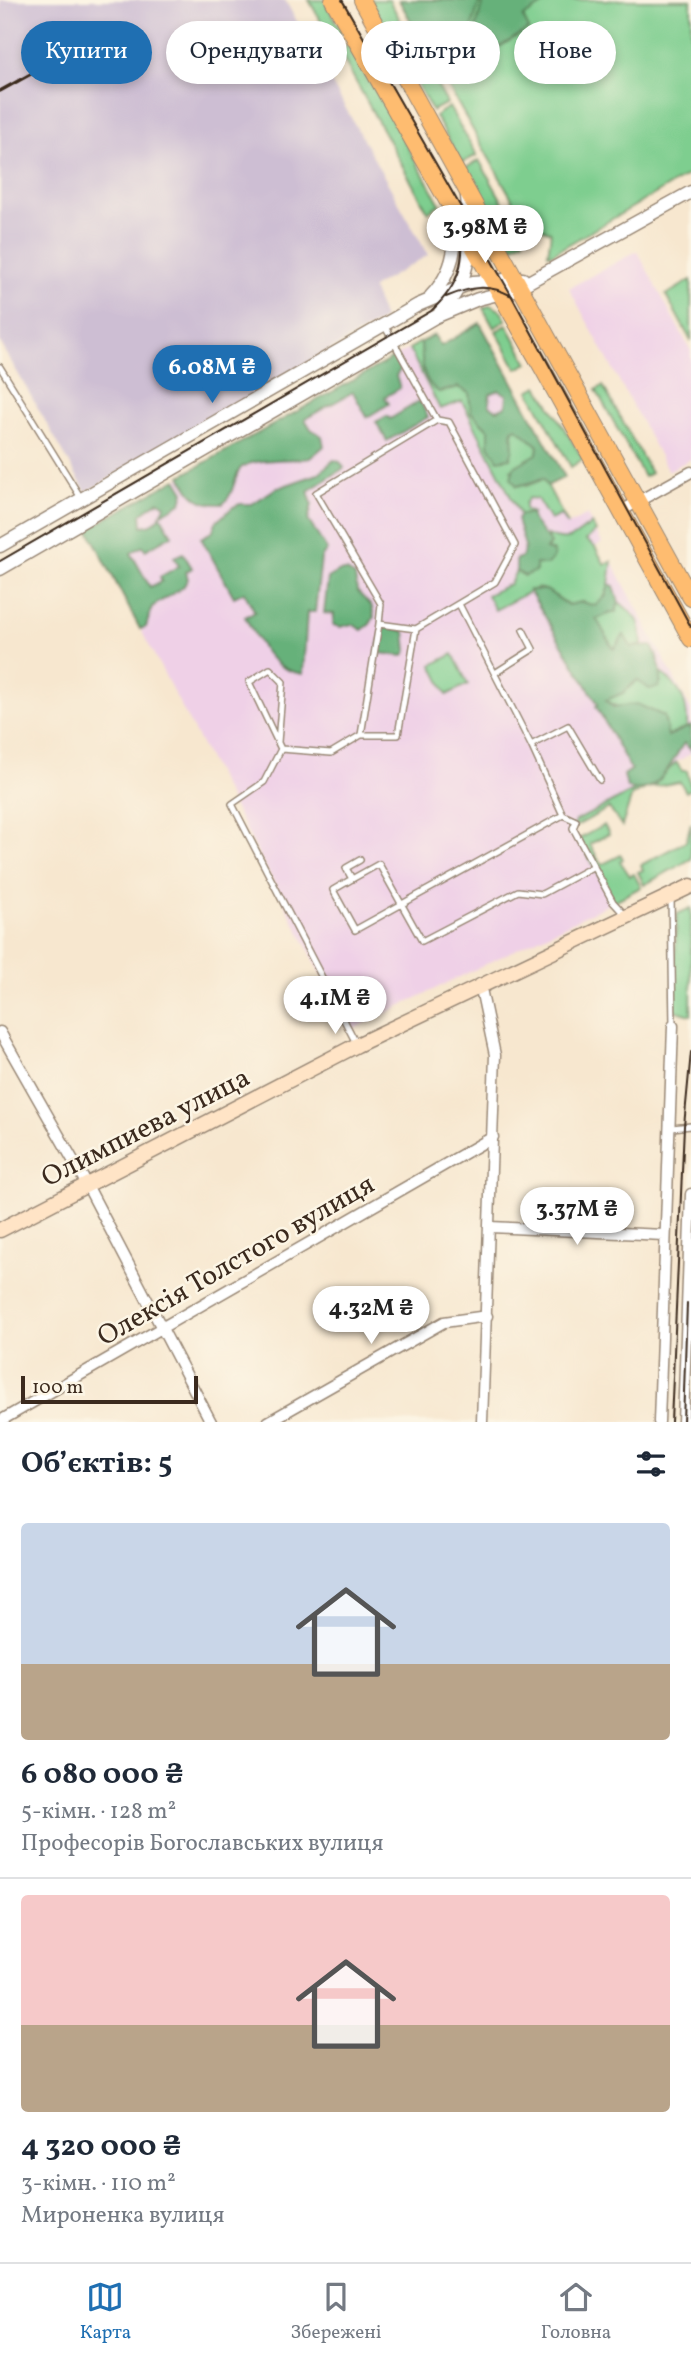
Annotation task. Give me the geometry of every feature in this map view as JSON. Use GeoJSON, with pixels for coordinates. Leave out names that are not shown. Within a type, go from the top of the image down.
{"type":"FeatureCollection","features":[{"type":"Feature","properties":{"kind":"main road"},"geometry":{"type":"LineString","coordinates":[[333,0],[447,199],[691,639]]}},
{"type":"Feature","properties":{"kind":"main road"},"geometry":{"type":"LineString","coordinates":[[362,0],[691,598]]}},
{"type":"Feature","properties":{"kind":"main road","name":"Олимпиева улица"},"geometry":{"type":"LineString","coordinates":[[0,1230],[86,1183],[357,1045],[480,984],[691,886]]}},
{"type":"Feature","properties":{"kind":"street"},"geometry":{"type":"LineString","coordinates":[[435,317],[452,301],[470,256],[467,189]]}},
{"type":"Feature","properties":{"kind":"street"},"geometry":{"type":"LineString","coordinates":[[0,546],[418,305],[460,286],[496,287],[534,280],[691,192]]}},
{"type":"Feature","properties":{"kind":"street"},"geometry":{"type":"LineString","coordinates":[[418,305],[442,284],[452,263],[453,220],[447,199]]}},
{"type":"Feature","properties":{"kind":"street"},"geometry":{"type":"LineString","coordinates":[[0,569],[435,317],[478,299],[496,287]]}},
{"type":"Feature","properties":{"kind":"street"},"geometry":{"type":"LineString","coordinates":[[621,511],[691,472]]}},
{"type":"Feature","properties":{"kind":"street"},"geometry":{"type":"LineString","coordinates":[[480,984],[495,1055],[482,1422]]}},
{"type":"Feature","properties":{"kind":"street"},"geometry":{"type":"LineString","coordinates":[[659,1422],[673,1026]]}},
{"type":"Feature","properties":{"kind":"street"},"geometry":{"type":"LineString","coordinates":[[0,1032],[86,1183],[211,1422]]}},
{"type":"Feature","properties":{"kind":"street","name":"Олексія Толстого вулиця"},"geometry":{"type":"LineString","coordinates":[[0,1421],[160,1326],[493,1137]]}},
{"type":"Feature","properties":{"kind":"street"},"geometry":{"type":"LineString","coordinates":[[683,1422],[691,1194]]}},
{"type":"Feature","properties":{"kind":"street"},"geometry":{"type":"LineString","coordinates":[[490,1227],[664,1235]]}},
{"type":"Feature","properties":{"kind":"street"},"geometry":{"type":"LineString","coordinates":[[268,1422],[444,1322],[487,1316]]}},
{"type":"Feature","properties":{"kind":"lane"},"geometry":{"type":"LineString","coordinates":[[384,325],[437,421]]}},
{"type":"Feature","properties":{"kind":"lane"},"geometry":{"type":"LineString","coordinates":[[0,367],[82,499]]}},
{"type":"Feature","properties":{"kind":"lane"},"geometry":{"type":"LineString","coordinates":[[361,735],[382,604],[316,494],[437,421],[449,422],[515,545],[495,582],[416,629],[379,624]]}},
{"type":"Feature","properties":{"kind":"lane"},"geometry":{"type":"LineString","coordinates":[[459,604],[531,745],[563,815],[576,821],[573,828],[613,902],[625,915]]}},
{"type":"Feature","properties":{"kind":"lane"},"geometry":{"type":"LineString","coordinates":[[281,749],[331,753],[361,735],[398,734],[416,629]]}},
{"type":"Feature","properties":{"kind":"lane"},"geometry":{"type":"LineString","coordinates":[[495,673],[533,649],[523,630]]}},
{"type":"Feature","properties":{"kind":"lane"},"geometry":{"type":"LineString","coordinates":[[278,742],[283,682],[270,669],[249,682],[281,749]]}},
{"type":"Feature","properties":{"kind":"lane"},"geometry":{"type":"LineString","coordinates":[[531,745],[568,726],[600,780]]}},
{"type":"Feature","properties":{"kind":"lane"},"geometry":{"type":"LineString","coordinates":[[281,749],[264,782],[232,803],[357,1045]]}},
{"type":"Feature","properties":{"kind":"lane"},"geometry":{"type":"LineString","coordinates":[[563,815],[402,904],[355,930],[333,890],[379,864],[402,904],[422,941],[517,891],[542,894],[594,866]]}},
{"type":"Feature","properties":{"kind":"lane"},"geometry":{"type":"LineString","coordinates":[[352,879],[345,868],[360,860]]}},
{"type":"Feature","properties":{"kind":"lane"},"geometry":{"type":"LineString","coordinates":[[671,894],[673,1026]]}},
{"type":"Feature","properties":{"kind":"lane"},"geometry":{"type":"LineString","coordinates":[[671,1128],[691,1126]]}},
{"type":"Feature","properties":{"kind":"shaded area"},"geometry":{"type":"Polygon","coordinates":[[[0,0],[285,0],[297,21],[166,21],[166,84],[332,84],[428,255],[372,288],[384,319],[86,492],[0,342],[0,0]]]}},
{"type":"Feature","properties":{"kind":"shaded area"},"geometry":{"type":"Polygon","coordinates":[[[637,251],[691,351],[691,459],[668,471],[569,288],[637,251]]]}},
{"type":"Feature","properties":{"kind":"shaded area"},"geometry":{"type":"Polygon","coordinates":[[[480,323],[565,477],[548,486],[568,525],[587,515],[602,543],[595,547],[605,565],[612,561],[691,710],[691,754],[676,762],[666,773],[576,821],[573,828],[613,902],[351,1030],[88,529],[434,335],[441,346],[480,323]]]}},
{"type":"Feature","properties":{"kind":"green space"},"geometry":{"type":"Polygon","coordinates":[[[309,0],[324,0],[336,21],[321,21],[309,0]]]}},
{"type":"Feature","properties":{"kind":"green space"},"geometry":{"type":"Polygon","coordinates":[[[370,0],[389,0],[401,21],[382,21],[370,0]]]}},
{"type":"Feature","properties":{"kind":"green space"},"geometry":{"type":"Polygon","coordinates":[[[399,0],[691,0],[691,173],[548,254],[551,232],[534,225],[531,232],[447,84],[500,84],[500,21],[411,21],[399,0]]]}},
{"type":"Feature","properties":{"kind":"green space"},"geometry":{"type":"Polygon","coordinates":[[[399,0],[480,0],[474,21],[411,21],[399,0]]]}},
{"type":"Feature","properties":{"kind":"green space"},"geometry":{"type":"Polygon","coordinates":[[[484,0],[549,1],[523,17],[525,21],[514,21],[514,38],[500,47],[500,21],[478,21],[484,0]]]}},
{"type":"Feature","properties":{"kind":"green space"},"geometry":{"type":"Polygon","coordinates":[[[349,44],[361,65],[361,84],[372,84],[440,204],[428,212],[347,65],[349,44]]]}},
{"type":"Feature","properties":{"kind":"green space"},"geometry":{"type":"Polygon","coordinates":[[[417,84],[436,84],[447,103],[432,111],[417,84]]]}},
{"type":"Feature","properties":{"kind":"green space"},"geometry":{"type":"Polygon","coordinates":[[[449,107],[477,155],[462,163],[435,116],[449,107]]]}},
{"type":"Feature","properties":{"kind":"green space"},"geometry":{"type":"Polygon","coordinates":[[[479,160],[524,240],[510,248],[464,169],[479,160]]]}},
{"type":"Feature","properties":{"kind":"green space"},"geometry":{"type":"Polygon","coordinates":[[[691,280],[691,341],[666,295],[691,280]]]}},
{"type":"Feature","properties":{"kind":"green space"},"geometry":{"type":"Polygon","coordinates":[[[491,305],[501,311],[506,320],[494,328],[483,308],[491,305]]]}},
{"type":"Feature","properties":{"kind":"green space"},"geometry":{"type":"Polygon","coordinates":[[[480,323],[565,477],[547,486],[543,479],[517,486],[511,478],[514,467],[537,454],[538,446],[517,428],[512,429],[513,449],[510,458],[498,460],[489,445],[489,430],[471,412],[469,393],[458,387],[439,392],[426,376],[421,342],[434,335],[441,346],[480,323]],[[499,390],[490,394],[489,405],[497,410],[506,406],[507,395],[499,390]]]}},
{"type":"Feature","properties":{"kind":"green space"},"geometry":{"type":"Polygon","coordinates":[[[507,325],[528,363],[517,369],[496,331],[507,325]]]}},
{"type":"Feature","properties":{"kind":"green space"},"geometry":{"type":"Polygon","coordinates":[[[421,342],[423,370],[439,392],[458,387],[469,393],[471,412],[489,430],[489,445],[513,449],[510,434],[517,427],[538,446],[537,454],[511,470],[526,486],[544,479],[568,525],[561,515],[550,520],[537,499],[529,498],[525,503],[525,509],[532,513],[520,515],[462,401],[440,409],[409,349],[421,342]]]}},
{"type":"Feature","properties":{"kind":"green space"},"geometry":{"type":"Polygon","coordinates":[[[395,357],[401,369],[396,376],[400,388],[385,397],[389,404],[367,417],[353,392],[305,419],[311,429],[322,436],[324,446],[310,458],[262,461],[245,465],[240,469],[223,504],[202,501],[185,483],[181,476],[395,357]]]}},
{"type":"Feature","properties":{"kind":"green space"},"geometry":{"type":"Polygon","coordinates":[[[538,386],[583,459],[571,467],[529,391],[538,386]]]}},
{"type":"Feature","properties":{"kind":"green space"},"geometry":{"type":"Polygon","coordinates":[[[603,386],[651,473],[644,477],[596,390],[603,386]]]}},
{"type":"Feature","properties":{"kind":"green space"},"geometry":{"type":"Polygon","coordinates":[[[420,401],[428,417],[387,441],[376,422],[387,416],[390,419],[420,401]]]}},
{"type":"Feature","properties":{"kind":"green space"},"geometry":{"type":"Polygon","coordinates":[[[334,460],[340,462],[344,468],[308,491],[312,504],[308,520],[327,550],[321,558],[315,612],[307,612],[303,674],[282,667],[267,654],[245,617],[255,612],[244,592],[234,597],[201,538],[212,532],[216,522],[233,507],[252,504],[275,489],[318,474],[334,460]]]}},
{"type":"Feature","properties":{"kind":"green space"},"geometry":{"type":"Polygon","coordinates":[[[176,479],[184,492],[181,503],[161,514],[165,505],[159,501],[141,514],[142,526],[154,522],[160,516],[172,535],[145,550],[143,546],[131,553],[150,587],[162,581],[160,577],[179,566],[174,557],[183,553],[192,568],[186,572],[188,579],[183,587],[152,607],[146,627],[140,629],[88,529],[176,479]]]}},
{"type":"Feature","properties":{"kind":"green space"},"geometry":{"type":"Polygon","coordinates":[[[532,513],[532,519],[550,543],[546,549],[554,552],[553,559],[546,565],[536,564],[536,571],[525,576],[516,571],[516,559],[522,557],[525,546],[517,520],[520,515],[532,513]]]}},
{"type":"Feature","properties":{"kind":"green space"},"geometry":{"type":"Polygon","coordinates":[[[592,524],[596,531],[586,540],[595,547],[605,565],[612,561],[608,586],[600,602],[595,606],[582,602],[569,605],[546,590],[537,588],[495,610],[487,595],[510,584],[516,571],[525,576],[536,564],[541,563],[550,543],[547,535],[568,539],[592,524]]]}},
{"type":"Feature","properties":{"kind":"green space"},"geometry":{"type":"Polygon","coordinates":[[[340,571],[347,571],[355,576],[357,591],[372,607],[374,617],[362,630],[352,624],[340,627],[333,625],[334,614],[324,613],[328,578],[340,571]]]}},
{"type":"Feature","properties":{"kind":"green space"},"geometry":{"type":"Polygon","coordinates":[[[609,584],[614,586],[619,602],[616,611],[596,619],[614,649],[624,635],[631,647],[652,646],[659,661],[661,677],[659,687],[649,689],[637,680],[623,693],[606,700],[613,707],[637,704],[664,716],[668,736],[691,726],[691,750],[684,743],[656,783],[638,789],[627,788],[624,775],[631,770],[596,706],[598,704],[529,590],[546,590],[568,605],[582,602],[595,606],[606,596],[609,584]]]}},
{"type":"Feature","properties":{"kind":"green space"},"geometry":{"type":"Polygon","coordinates":[[[619,602],[637,620],[642,645],[631,647],[624,635],[614,649],[595,618],[616,612],[619,602]]]}},
{"type":"Feature","properties":{"kind":"green space"},"geometry":{"type":"Polygon","coordinates":[[[384,627],[405,631],[407,651],[403,656],[380,653],[378,645],[384,627]]]}},
{"type":"Feature","properties":{"kind":"green space"},"geometry":{"type":"Polygon","coordinates":[[[453,654],[468,684],[447,695],[432,665],[453,654]]]}},
{"type":"Feature","properties":{"kind":"green space"},"geometry":{"type":"Polygon","coordinates":[[[661,673],[674,684],[682,696],[686,710],[687,727],[668,737],[606,700],[623,693],[637,680],[661,681],[661,673]]]}},
{"type":"Feature","properties":{"kind":"green space"},"geometry":{"type":"Polygon","coordinates":[[[676,762],[682,771],[687,771],[691,789],[686,792],[680,782],[647,788],[632,795],[622,826],[609,808],[573,828],[576,821],[635,790],[655,784],[676,762]]]}},
{"type":"Feature","properties":{"kind":"green space"},"geometry":{"type":"Polygon","coordinates":[[[691,823],[691,859],[644,885],[638,872],[643,870],[641,865],[686,841],[691,823]]]}},
{"type":"Feature","properties":{"kind":"green space"},"geometry":{"type":"Polygon","coordinates":[[[604,825],[609,834],[590,844],[601,865],[621,855],[623,859],[620,861],[630,876],[634,874],[641,887],[613,902],[579,839],[604,825]]]}},
{"type":"Feature","properties":{"kind":"green space"},"geometry":{"type":"Polygon","coordinates":[[[691,908],[691,1015],[673,1010],[677,914],[691,908]]]}},
{"type":"Feature","properties":{"kind":"tram line"},"geometry":{"type":"LineString","coordinates":[[342,0],[509,291],[691,627]]}},
{"type":"Feature","properties":{"kind":"tram line"},"geometry":{"type":"LineString","coordinates":[[0,561],[431,311],[451,289],[460,267],[462,213]]}},
{"type":"Feature","properties":{"kind":"tram line"},"geometry":{"type":"LineString","coordinates":[[446,297],[479,288],[495,289],[512,296]]}},
{"type":"Feature","properties":{"kind":"tram line"},"geometry":{"type":"LineString","coordinates":[[671,1422],[684,1126],[691,1052]]}},
{"type":"Feature","properties":{"kind":"tram line"},"geometry":{"type":"LineString","coordinates":[[683,1422],[687,1303]]}},
{"type":"Feature","properties":{"kind":"railway"},"geometry":{"type":"LineString","coordinates":[[0,91],[21,79]]}}]}
